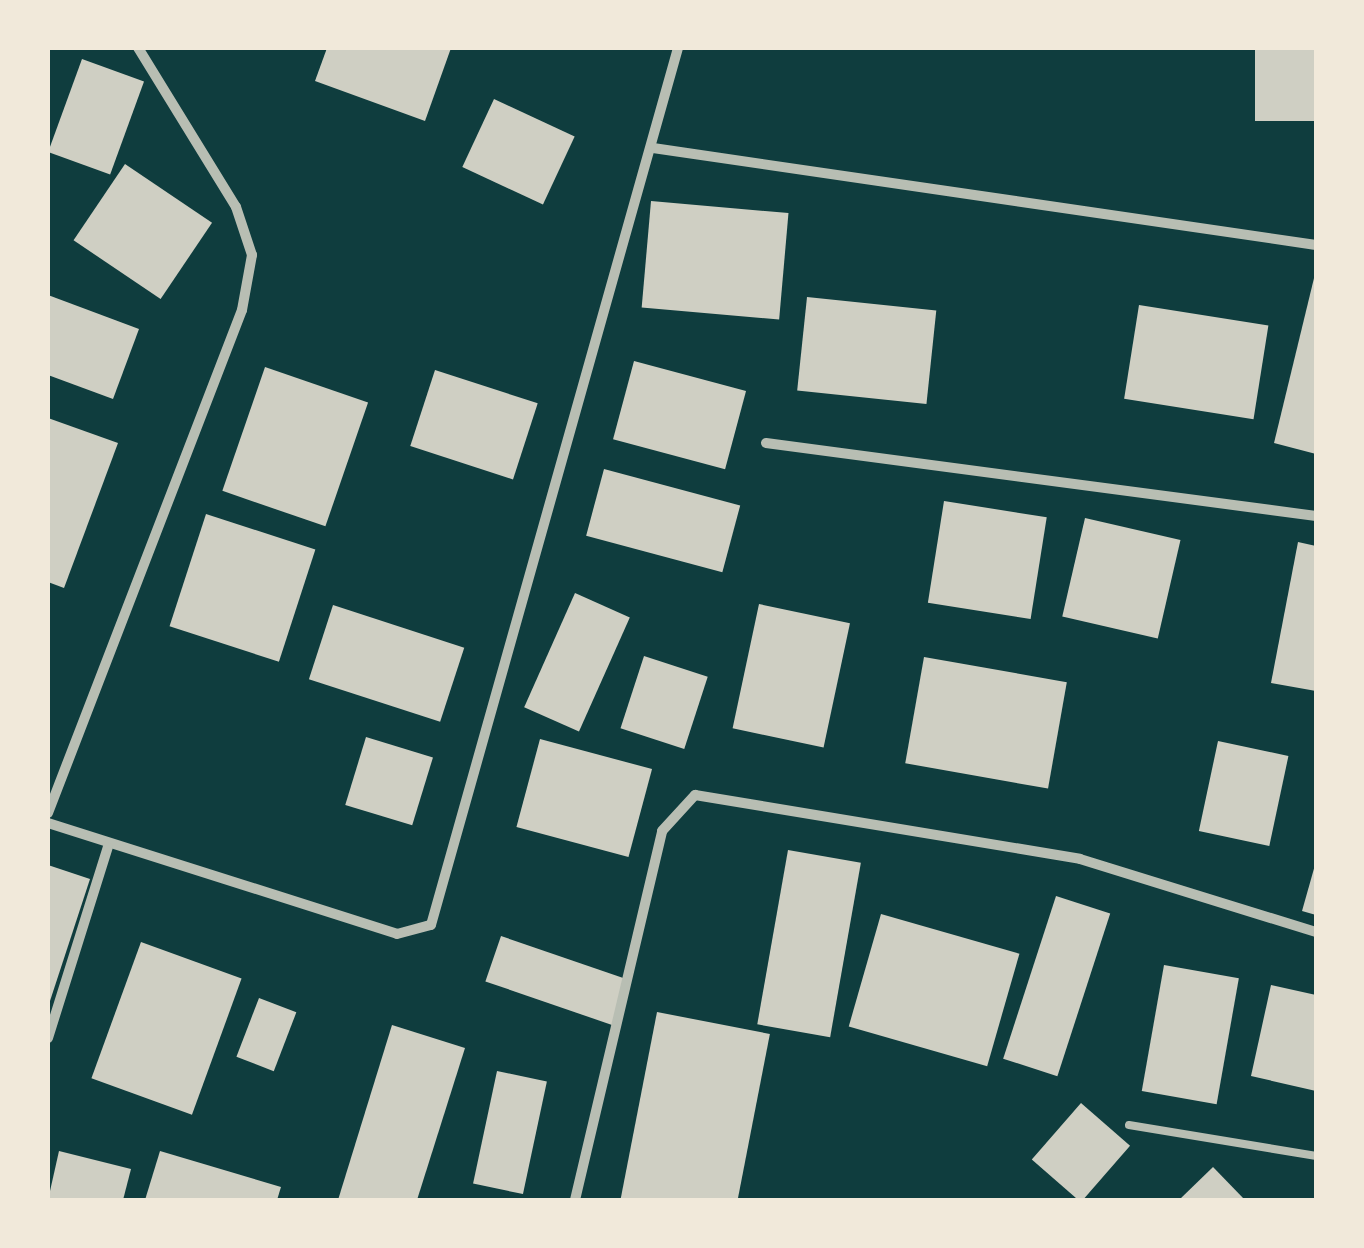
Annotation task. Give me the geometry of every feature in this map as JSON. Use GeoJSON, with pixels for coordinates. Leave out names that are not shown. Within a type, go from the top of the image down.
{"type":"FeatureCollection","features":[{"type":"Feature","properties":{"kind":"street"},"geometry":{"type":"LineString","coordinates":[[48,813],[242,310],[252,255],[236,208],[138,48]]}},
{"type":"Feature","properties":{"kind":"street"},"geometry":{"type":"LineString","coordinates":[[48,823],[108,847],[397,934],[431,924],[445,885],[470,774],[654,148],[678,48]]}},
{"type":"Feature","properties":{"kind":"street"},"geometry":{"type":"LineString","coordinates":[[654,148],[1316,245]]}},
{"type":"Feature","properties":{"kind":"street"},"geometry":{"type":"LineString","coordinates":[[766,443],[1316,516]]}},
{"type":"Feature","properties":{"kind":"street"},"geometry":{"type":"LineString","coordinates":[[575,1200],[662,831],[695,796],[1080,859],[1316,932]]}},
{"type":"Feature","properties":{"kind":"street"},"geometry":{"type":"LineString","coordinates":[[48,1038],[108,847]]}},
{"type":"Feature","properties":{"kind":"lane"},"geometry":{"type":"LineString","coordinates":[[1129,1125],[1316,1156]]}},
{"type":"Feature","properties":{"kind":"building"},"geometry":{"type":"Polygon","coordinates":[[[327,48],[451,48],[425,121],[315,81],[327,48]]]}},
{"type":"Feature","properties":{"kind":"building"},"geometry":{"type":"Polygon","coordinates":[[[1255,48],[1316,48],[1316,121],[1255,121],[1255,48]]]}},
{"type":"Feature","properties":{"kind":"building"},"geometry":{"type":"Polygon","coordinates":[[[82,59],[144,82],[110,175],[48,152],[82,59]]]}},
{"type":"Feature","properties":{"kind":"building"},"geometry":{"type":"Polygon","coordinates":[[[494,99],[575,137],[543,205],[462,167],[494,99]]]}},
{"type":"Feature","properties":{"kind":"building"},"geometry":{"type":"Polygon","coordinates":[[[125,164],[212,223],[161,299],[74,240],[125,164]]]}},
{"type":"Feature","properties":{"kind":"building"},"geometry":{"type":"Polygon","coordinates":[[[651,201],[788,213],[779,320],[642,308],[651,201]]]}},
{"type":"Feature","properties":{"kind":"building"},"geometry":{"type":"Polygon","coordinates":[[[1316,275],[1316,454],[1274,443],[1316,275]]]}},
{"type":"Feature","properties":{"kind":"building"},"geometry":{"type":"Polygon","coordinates":[[[48,295],[139,329],[113,399],[48,375],[48,295]]]}},
{"type":"Feature","properties":{"kind":"building"},"geometry":{"type":"Polygon","coordinates":[[[807,297],[936,311],[926,404],[797,390],[807,297]]]}},
{"type":"Feature","properties":{"kind":"building"},"geometry":{"type":"Polygon","coordinates":[[[1139,305],[1268,325],[1254,419],[1124,399],[1139,305]]]}},
{"type":"Feature","properties":{"kind":"building"},"geometry":{"type":"Polygon","coordinates":[[[634,361],[746,391],[725,469],[613,439],[634,361]]]}},
{"type":"Feature","properties":{"kind":"building"},"geometry":{"type":"Polygon","coordinates":[[[265,367],[368,402],[325,526],[222,491],[265,367]]]}},
{"type":"Feature","properties":{"kind":"building"},"geometry":{"type":"Polygon","coordinates":[[[435,370],[538,403],[513,479],[410,446],[435,370]]]}},
{"type":"Feature","properties":{"kind":"building"},"geometry":{"type":"Polygon","coordinates":[[[48,418],[118,443],[64,588],[48,582],[48,418]]]}},
{"type":"Feature","properties":{"kind":"building"},"geometry":{"type":"Polygon","coordinates":[[[604,469],[740,505],[722,572],[586,536],[604,469]]]}},
{"type":"Feature","properties":{"kind":"building"},"geometry":{"type":"Polygon","coordinates":[[[944,501],[1047,517],[1031,619],[928,603],[944,501]]]}},
{"type":"Feature","properties":{"kind":"building"},"geometry":{"type":"Polygon","coordinates":[[[206,514],[315,550],[279,662],[170,626],[206,514]]]}},
{"type":"Feature","properties":{"kind":"building"},"geometry":{"type":"Polygon","coordinates":[[[1085,518],[1180,540],[1158,638],[1062,616],[1085,518]]]}},
{"type":"Feature","properties":{"kind":"building"},"geometry":{"type":"Polygon","coordinates":[[[1298,542],[1316,546],[1316,691],[1271,683],[1298,542]]]}},
{"type":"Feature","properties":{"kind":"building"},"geometry":{"type":"Polygon","coordinates":[[[575,593],[630,617],[579,732],[524,707],[575,593]]]}},
{"type":"Feature","properties":{"kind":"building"},"geometry":{"type":"Polygon","coordinates":[[[759,604],[850,623],[824,748],[733,728],[759,604]]]}},
{"type":"Feature","properties":{"kind":"building"},"geometry":{"type":"Polygon","coordinates":[[[333,605],[464,648],[440,722],[309,679],[333,605]]]}},
{"type":"Feature","properties":{"kind":"building"},"geometry":{"type":"Polygon","coordinates":[[[644,656],[708,677],[684,749],[621,728],[644,656]]]}},
{"type":"Feature","properties":{"kind":"building"},"geometry":{"type":"Polygon","coordinates":[[[924,657],[1067,682],[1048,789],[905,763],[924,657]]]}},
{"type":"Feature","properties":{"kind":"building"},"geometry":{"type":"Polygon","coordinates":[[[366,737],[433,757],[412,825],[345,805],[366,737]]]}},
{"type":"Feature","properties":{"kind":"building"},"geometry":{"type":"Polygon","coordinates":[[[540,739],[652,769],[628,857],[516,827],[540,739]]]}},
{"type":"Feature","properties":{"kind":"building"},"geometry":{"type":"Polygon","coordinates":[[[1218,741],[1288,756],[1269,846],[1199,831],[1218,741]]]}},
{"type":"Feature","properties":{"kind":"building"},"geometry":{"type":"Polygon","coordinates":[[[788,850],[861,863],[830,1037],[757,1024],[788,850]]]}},
{"type":"Feature","properties":{"kind":"building"},"geometry":{"type":"Polygon","coordinates":[[[48,865],[90,879],[48,1007],[48,865]]]}},
{"type":"Feature","properties":{"kind":"building"},"geometry":{"type":"Polygon","coordinates":[[[1316,865],[1316,915],[1302,911],[1316,865]]]}},
{"type":"Feature","properties":{"kind":"building"},"geometry":{"type":"Polygon","coordinates":[[[1056,896],[1110,914],[1057,1076],[1003,1059],[1056,896]]]}},
{"type":"Feature","properties":{"kind":"building"},"geometry":{"type":"Polygon","coordinates":[[[881,914],[1019,954],[987,1066],[849,1026],[881,914]]]}},
{"type":"Feature","properties":{"kind":"building"},"geometry":{"type":"Polygon","coordinates":[[[501,936],[631,981],[615,1026],[485,981],[501,936]]]}},
{"type":"Feature","properties":{"kind":"building"},"geometry":{"type":"Polygon","coordinates":[[[141,942],[242,979],[192,1115],[91,1078],[141,942]]]}},
{"type":"Feature","properties":{"kind":"building"},"geometry":{"type":"Polygon","coordinates":[[[1164,965],[1239,978],[1217,1104],[1142,1091],[1164,965]]]}},
{"type":"Feature","properties":{"kind":"building"},"geometry":{"type":"Polygon","coordinates":[[[1271,985],[1316,995],[1316,1091],[1251,1076],[1271,985]]]}},
{"type":"Feature","properties":{"kind":"building"},"geometry":{"type":"Polygon","coordinates":[[[259,998],[296,1012],[274,1071],[236,1057],[259,998]]]}},
{"type":"Feature","properties":{"kind":"building"},"geometry":{"type":"Polygon","coordinates":[[[657,1012],[770,1034],[738,1200],[621,1199],[657,1012]]]}},
{"type":"Feature","properties":{"kind":"building"},"geometry":{"type":"Polygon","coordinates":[[[392,1025],[465,1048],[417,1200],[338,1200],[392,1025]]]}},
{"type":"Feature","properties":{"kind":"building"},"geometry":{"type":"Polygon","coordinates":[[[497,1071],[547,1082],[523,1194],[473,1183],[497,1071]]]}},
{"type":"Feature","properties":{"kind":"building"},"geometry":{"type":"Polygon","coordinates":[[[1081,1103],[1130,1146],[1083,1200],[1032,1160],[1081,1103]]]}},
{"type":"Feature","properties":{"kind":"building"},"geometry":{"type":"Polygon","coordinates":[[[59,1151],[131,1169],[123,1200],[48,1200],[59,1151]]]}},
{"type":"Feature","properties":{"kind":"building"},"geometry":{"type":"Polygon","coordinates":[[[160,1151],[281,1187],[277,1200],[145,1200],[160,1151]]]}},
{"type":"Feature","properties":{"kind":"building"},"geometry":{"type":"Polygon","coordinates":[[[1213,1167],[1245,1200],[1179,1200],[1213,1167]]]}}]}
